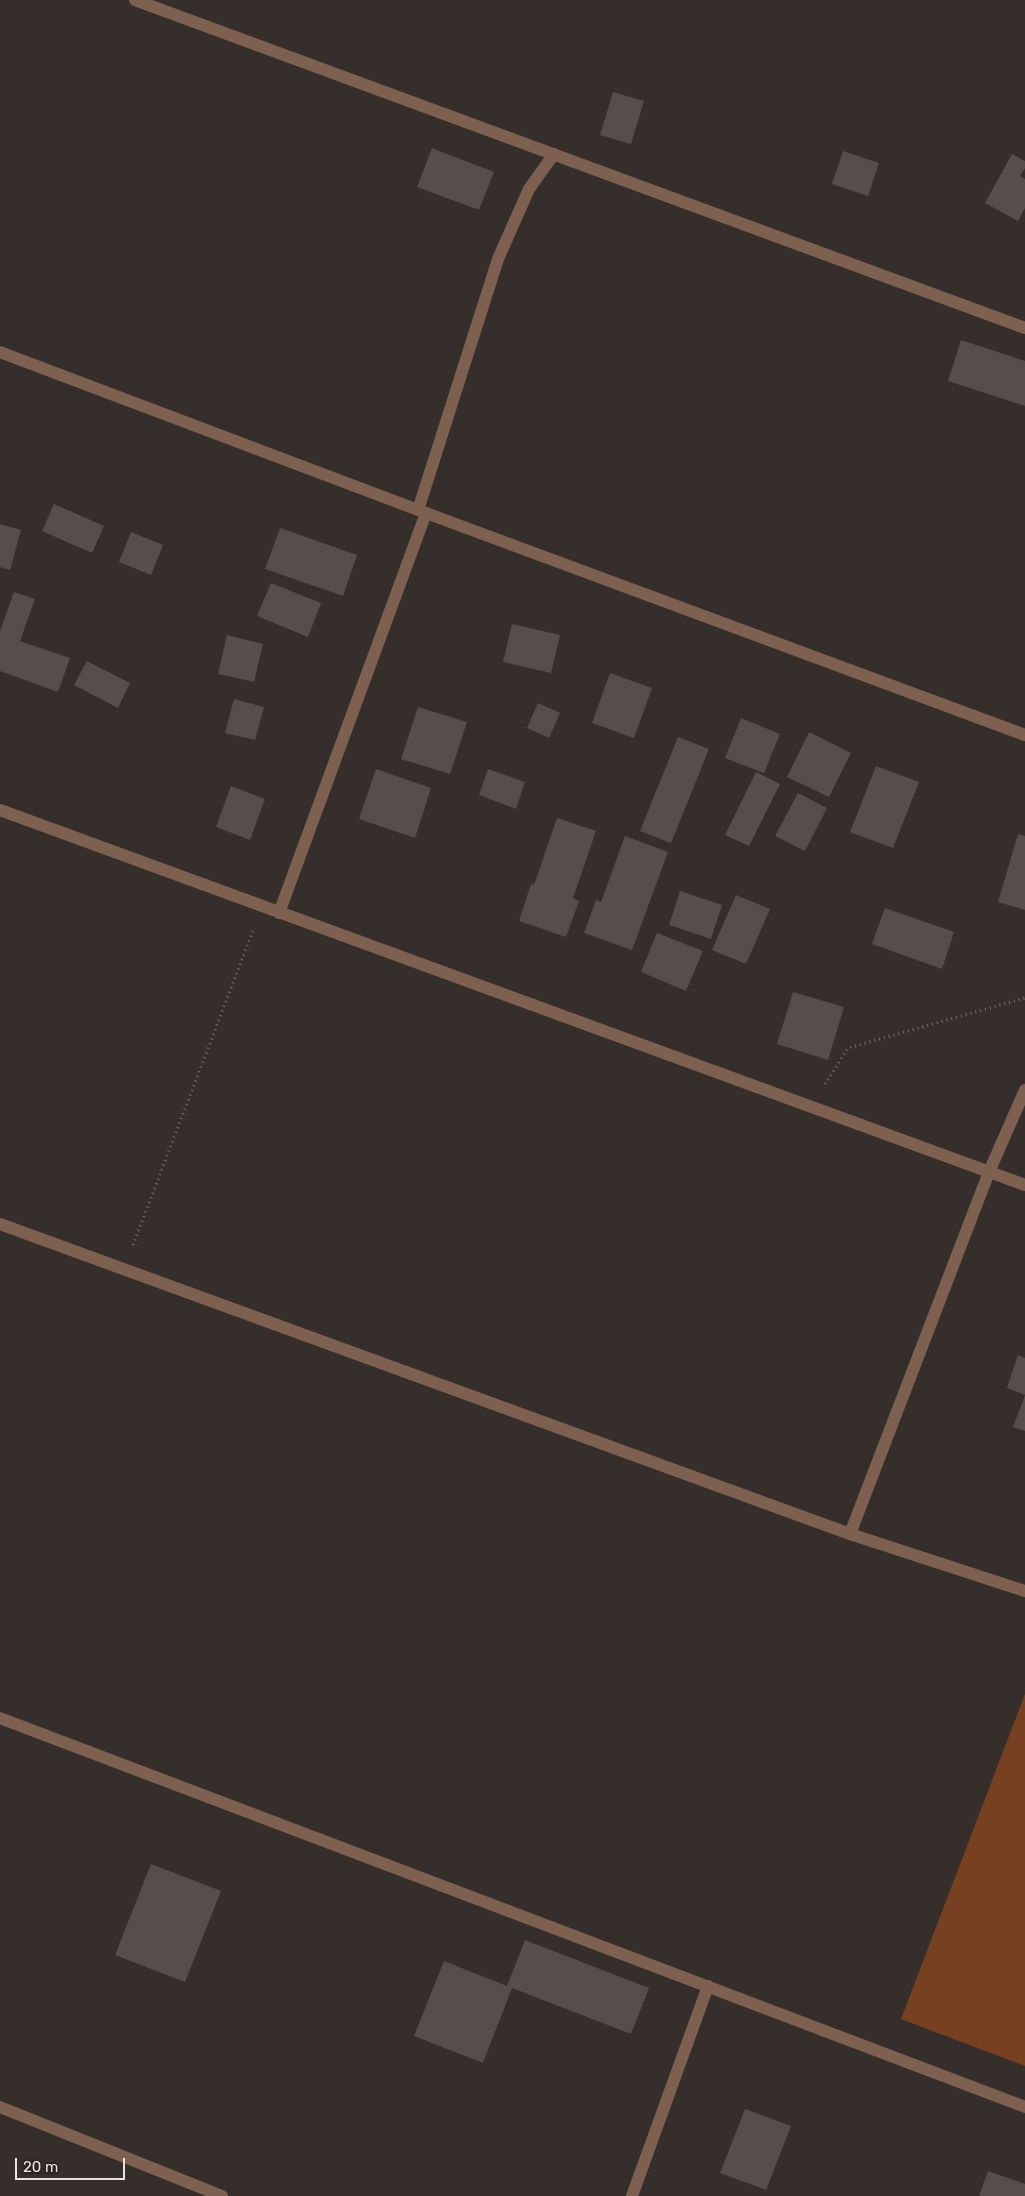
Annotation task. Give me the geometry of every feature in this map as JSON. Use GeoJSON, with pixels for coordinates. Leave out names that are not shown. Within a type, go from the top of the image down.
{"type":"FeatureCollection","features":[{"type":"Feature","properties":{"kind":"street"},"geometry":{"type":"LineString","coordinates":[[135,0],[1025,328]]}},
{"type":"Feature","properties":{"kind":"street"},"geometry":{"type":"LineString","coordinates":[[279,913],[422,512],[498,259],[530,189],[554,154]]}},
{"type":"Feature","properties":{"kind":"street"},"geometry":{"type":"LineString","coordinates":[[0,352],[422,512],[1025,735]]}},
{"type":"Feature","properties":{"kind":"street"},"geometry":{"type":"LineString","coordinates":[[0,810],[1025,1185]]}},
{"type":"Feature","properties":{"kind":"street"},"geometry":{"type":"LineString","coordinates":[[850,1534],[989,1172],[1025,1090]]}},
{"type":"Feature","properties":{"kind":"street"},"geometry":{"type":"LineString","coordinates":[[0,1224],[850,1534],[1025,1591]]}},
{"type":"Feature","properties":{"kind":"street"},"geometry":{"type":"LineString","coordinates":[[0,1718],[1025,2106]]}},
{"type":"Feature","properties":{"kind":"street"},"geometry":{"type":"LineString","coordinates":[[632,2196],[708,1986]]}},
{"type":"Feature","properties":{"kind":"street"},"geometry":{"type":"LineString","coordinates":[[0,2107],[222,2196]]}},
{"type":"Feature","properties":{"kind":"path"},"geometry":{"type":"LineString","coordinates":[[124,1269],[262,907]]}},
{"type":"Feature","properties":{"kind":"path"},"geometry":{"type":"LineString","coordinates":[[809,1107],[848,1048],[1025,998]]}},
{"type":"Feature","properties":{"kind":"shaded area"},"geometry":{"type":"Polygon","coordinates":[[[1025,1694],[1025,2066],[901,2019],[1025,1694]]]}},
{"type":"Feature","properties":{"kind":"building"},"geometry":{"type":"Polygon","coordinates":[[[613,92],[644,101],[631,144],[600,135],[613,92]]]}},
{"type":"Feature","properties":{"kind":"building"},"geometry":{"type":"Polygon","coordinates":[[[432,148],[494,172],[479,210],[417,187],[432,148]]]}},
{"type":"Feature","properties":{"kind":"building"},"geometry":{"type":"Polygon","coordinates":[[[843,151],[879,163],[868,196],[832,184],[843,151]]]}},
{"type":"Feature","properties":{"kind":"building"},"geometry":{"type":"Polygon","coordinates":[[[1012,154],[1025,161],[1025,168],[1020,176],[1025,179],[1025,208],[1018,221],[985,203],[1012,154]]]}},
{"type":"Feature","properties":{"kind":"building"},"geometry":{"type":"Polygon","coordinates":[[[961,340],[1025,361],[1025,406],[948,381],[961,340]]]}},
{"type":"Feature","properties":{"kind":"building"},"geometry":{"type":"Polygon","coordinates":[[[54,504],[104,526],[92,553],[42,531],[54,504]]]}},
{"type":"Feature","properties":{"kind":"building"},"geometry":{"type":"Polygon","coordinates":[[[0,524],[21,530],[10,570],[0,567],[0,524]]]}},
{"type":"Feature","properties":{"kind":"building"},"geometry":{"type":"Polygon","coordinates":[[[280,528],[357,555],[343,596],[265,569],[280,528]]]}},
{"type":"Feature","properties":{"kind":"building"},"geometry":{"type":"Polygon","coordinates":[[[131,532],[163,545],[151,575],[119,562],[131,532]]]}},
{"type":"Feature","properties":{"kind":"building"},"geometry":{"type":"Polygon","coordinates":[[[271,583],[321,603],[308,637],[257,616],[271,583]]]}},
{"type":"Feature","properties":{"kind":"building"},"geometry":{"type":"Polygon","coordinates":[[[14,592],[35,599],[20,641],[70,658],[58,692],[0,671],[0,631],[14,592]]]}},
{"type":"Feature","properties":{"kind":"building"},"geometry":{"type":"Polygon","coordinates":[[[512,624],[560,635],[551,673],[503,662],[512,624]]]}},
{"type":"Feature","properties":{"kind":"building"},"geometry":{"type":"Polygon","coordinates":[[[227,635],[263,644],[254,682],[218,674],[227,635]]]}},
{"type":"Feature","properties":{"kind":"building"},"geometry":{"type":"Polygon","coordinates":[[[87,661],[130,683],[118,708],[74,685],[87,661]]]}},
{"type":"Feature","properties":{"kind":"building"},"geometry":{"type":"Polygon","coordinates":[[[610,673],[652,688],[634,738],[592,723],[610,673]]]}},
{"type":"Feature","properties":{"kind":"building"},"geometry":{"type":"Polygon","coordinates":[[[234,699],[264,707],[255,740],[225,733],[234,699]]]}},
{"type":"Feature","properties":{"kind":"building"},"geometry":{"type":"Polygon","coordinates":[[[538,703],[560,713],[549,738],[527,728],[538,703]]]}},
{"type":"Feature","properties":{"kind":"building"},"geometry":{"type":"Polygon","coordinates":[[[418,707],[467,722],[450,774],[401,759],[418,707]]]}},
{"type":"Feature","properties":{"kind":"building"},"geometry":{"type":"Polygon","coordinates":[[[741,718],[780,734],[764,773],[725,758],[741,718]]]}},
{"type":"Feature","properties":{"kind":"building"},"geometry":{"type":"Polygon","coordinates":[[[809,732],[851,753],[829,797],[787,777],[809,732]]]}},
{"type":"Feature","properties":{"kind":"building"},"geometry":{"type":"Polygon","coordinates":[[[678,737],[709,749],[671,843],[640,831],[678,737]]]}},
{"type":"Feature","properties":{"kind":"building"},"geometry":{"type":"Polygon","coordinates":[[[876,766],[919,782],[893,848],[850,832],[876,766]]]}},
{"type":"Feature","properties":{"kind":"building"},"geometry":{"type":"Polygon","coordinates":[[[376,769],[431,788],[415,838],[359,819],[376,769]]]}},
{"type":"Feature","properties":{"kind":"building"},"geometry":{"type":"Polygon","coordinates":[[[488,769],[525,782],[516,809],[479,795],[488,769]]]}},
{"type":"Feature","properties":{"kind":"building"},"geometry":{"type":"Polygon","coordinates":[[[756,772],[780,784],[749,846],[725,835],[756,772]]]}},
{"type":"Feature","properties":{"kind":"building"},"geometry":{"type":"Polygon","coordinates":[[[231,786],[265,799],[250,840],[216,827],[231,786]]]}},
{"type":"Feature","properties":{"kind":"building"},"geometry":{"type":"Polygon","coordinates":[[[798,793],[827,808],[805,851],[775,836],[798,793]]]}},
{"type":"Feature","properties":{"kind":"building"},"geometry":{"type":"Polygon","coordinates":[[[557,818],[596,831],[573,898],[579,901],[566,937],[519,921],[531,884],[534,885],[557,818]]]}},
{"type":"Feature","properties":{"kind":"building"},"geometry":{"type":"Polygon","coordinates":[[[1018,834],[1025,836],[1025,910],[998,902],[1018,834]]]}},
{"type":"Feature","properties":{"kind":"building"},"geometry":{"type":"Polygon","coordinates":[[[625,836],[668,852],[632,950],[584,933],[596,900],[601,902],[625,836]]]}},
{"type":"Feature","properties":{"kind":"building"},"geometry":{"type":"Polygon","coordinates":[[[680,891],[722,905],[711,939],[669,925],[680,891]]]}},
{"type":"Feature","properties":{"kind":"building"},"geometry":{"type":"Polygon","coordinates":[[[736,895],[770,909],[746,964],[712,950],[736,895]]]}},
{"type":"Feature","properties":{"kind":"building"},"geometry":{"type":"Polygon","coordinates":[[[885,908],[954,932],[942,969],[872,944],[885,908]]]}},
{"type":"Feature","properties":{"kind":"building"},"geometry":{"type":"Polygon","coordinates":[[[657,933],[703,951],[686,991],[641,972],[657,933]]]}},
{"type":"Feature","properties":{"kind":"building"},"geometry":{"type":"Polygon","coordinates":[[[793,992],[844,1007],[828,1060],[777,1044],[793,992]]]}},
{"type":"Feature","properties":{"kind":"building"},"geometry":{"type":"Polygon","coordinates":[[[1018,1355],[1025,1358],[1025,1395],[1007,1388],[1018,1355]]]}},
{"type":"Feature","properties":{"kind":"building"},"geometry":{"type":"Polygon","coordinates":[[[1025,1395],[1025,1431],[1013,1427],[1025,1395]]]}},
{"type":"Feature","properties":{"kind":"building"},"geometry":{"type":"Polygon","coordinates":[[[151,1864],[221,1891],[185,1982],[115,1955],[151,1864]]]}},
{"type":"Feature","properties":{"kind":"building"},"geometry":{"type":"Polygon","coordinates":[[[525,1940],[649,1988],[631,2034],[512,1988],[483,2063],[414,2036],[444,1961],[507,1986],[525,1940]]]}},
{"type":"Feature","properties":{"kind":"building"},"geometry":{"type":"Polygon","coordinates":[[[745,2109],[791,2126],[766,2190],[720,2173],[745,2109]]]}},
{"type":"Feature","properties":{"kind":"building"},"geometry":{"type":"Polygon","coordinates":[[[988,2171],[1025,2184],[1025,2196],[979,2196],[988,2171]]]}}]}
